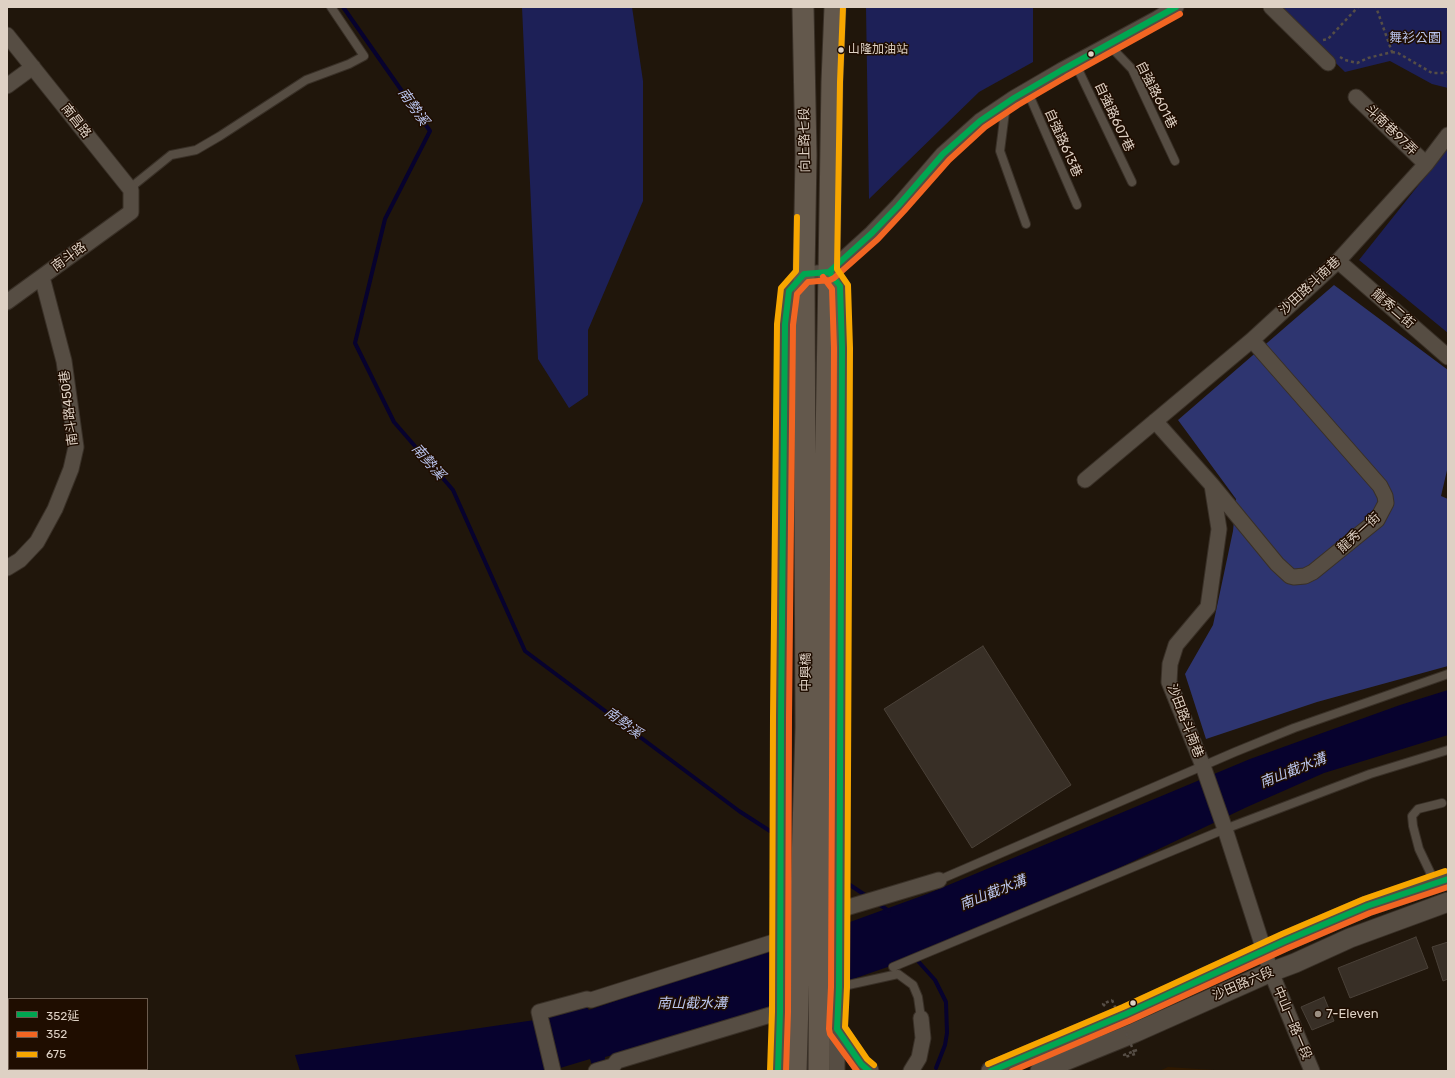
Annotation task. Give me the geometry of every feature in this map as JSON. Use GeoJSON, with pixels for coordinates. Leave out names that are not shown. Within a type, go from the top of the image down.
{"type":"FeatureCollection","features":[{"type":"Feature","properties":{"kind":"main road","name":"向上路七段"},"geometry":{"type":"LineString","coordinates":[[803,7],[806,155],[804,274]]}},
{"type":"Feature","properties":{"kind":"main road","name":"向上路七段"},"geometry":{"type":"LineString","coordinates":[[829,272],[832,82],[836,7]]}},
{"type":"Feature","properties":{"kind":"main road","name":"中興橋"},"geometry":{"type":"LineString","coordinates":[[819,1071],[821,742],[829,272]]}},
{"type":"Feature","properties":{"kind":"main road","name":"中興橋"},"geometry":{"type":"LineString","coordinates":[[796,1071],[806,727],[804,274]]}},
{"type":"Feature","properties":{"kind":"street"},"geometry":{"type":"LineString","coordinates":[[778,1071],[780,1012],[781,701],[785,324],[789,291],[804,274],[829,272],[872,233],[898,206],[943,154],[980,121],[1027,90],[1176,7]]}},
{"type":"Feature","properties":{"kind":"street"},"geometry":{"type":"LineString","coordinates":[[1271,7],[1333,58]]}},
{"type":"Feature","properties":{"kind":"street","name":"南昌路"},"geometry":{"type":"LineString","coordinates":[[7,35],[131,190]]}},
{"type":"Feature","properties":{"kind":"street"},"geometry":{"type":"LineString","coordinates":[[7,86],[33,67]]}},
{"type":"Feature","properties":{"kind":"street","name":"斗南巷97弄"},"geometry":{"type":"LineString","coordinates":[[1356,97],[1426,164]]}},
{"type":"Feature","properties":{"kind":"street","name":"沙田路斗南巷"},"geometry":{"type":"LineString","coordinates":[[1085,480],[1252,340],[1338,261],[1426,164],[1448,135]]}},
{"type":"Feature","properties":{"kind":"street","name":"南斗路"},"geometry":{"type":"LineString","coordinates":[[7,302],[131,212],[131,190]]}},
{"type":"Feature","properties":{"kind":"street","name":"龍秀二街"},"geometry":{"type":"LineString","coordinates":[[1338,261],[1448,357]]}},
{"type":"Feature","properties":{"kind":"street"},"geometry":{"type":"LineString","coordinates":[[829,272],[840,286],[842,348],[840,910],[837,1029],[838,1071]]}},
{"type":"Feature","properties":{"kind":"street","name":"南斗路450巷"},"geometry":{"type":"LineString","coordinates":[[7,568],[20,560],[37,542],[55,509],[71,469],[76,447],[64,361],[42,277]]}},
{"type":"Feature","properties":{"kind":"street","name":"龍秀一街"},"geometry":{"type":"LineString","coordinates":[[1212,485],[1277,564],[1294,578],[1306,576],[1325,563],[1377,520],[1386,504],[1385,496],[1380,486],[1252,340]]}},
{"type":"Feature","properties":{"kind":"street"},"geometry":{"type":"LineString","coordinates":[[1155,421],[1212,485]]}},
{"type":"Feature","properties":{"kind":"street","name":"沙田路斗南巷"},"geometry":{"type":"LineString","coordinates":[[1212,485],[1218,529],[1208,607],[1176,644],[1170,664],[1169,682],[1203,766],[1225,828],[1264,951]]}},
{"type":"Feature","properties":{"kind":"street"},"geometry":{"type":"LineString","coordinates":[[840,910],[939,880]]}},
{"type":"Feature","properties":{"kind":"street","name":"沙田路六段"},"geometry":{"type":"LineString","coordinates":[[990,1071],[1126,1014],[1367,906],[1440,882]]}},
{"type":"Feature","properties":{"kind":"street","name":"沙田路六段"},"geometry":{"type":"LineString","coordinates":[[1040,1071],[1134,1033],[1350,938],[1448,902]]}},
{"type":"Feature","properties":{"kind":"street"},"geometry":{"type":"LineString","coordinates":[[554,1071],[540,1012],[587,999],[591,1000],[780,940]]}},
{"type":"Feature","properties":{"kind":"street","name":"中山一路一段"},"geometry":{"type":"LineString","coordinates":[[1264,951],[1271,972],[1312,1071]]}},
{"type":"Feature","properties":{"kind":"street"},"geometry":{"type":"LineString","coordinates":[[596,1071],[613,1066],[617,1061],[780,1012]]}},
{"type":"Feature","properties":{"kind":"street"},"geometry":{"type":"LineString","coordinates":[[911,1071],[919,1058],[923,1038],[921,1018]]}},
{"type":"Feature","properties":{"kind":"street"},"geometry":{"type":"LineString","coordinates":[[837,1029],[861,1064],[869,1071]]}},
{"type":"Feature","properties":{"kind":"lane"},"geometry":{"type":"LineString","coordinates":[[131,190],[135,184],[171,156],[196,150],[306,80],[349,64],[364,56],[331,7]]}},
{"type":"Feature","properties":{"kind":"lane","name":"自強路601巷"},"geometry":{"type":"LineString","coordinates":[[1110,45],[1132,69],[1175,161]]}},
{"type":"Feature","properties":{"kind":"lane","name":"自強路607巷"},"geometry":{"type":"LineString","coordinates":[[1075,63],[1132,182]]}},
{"type":"Feature","properties":{"kind":"lane","name":"自強路613巷"},"geometry":{"type":"LineString","coordinates":[[1027,90],[1077,205]]}},
{"type":"Feature","properties":{"kind":"lane"},"geometry":{"type":"LineString","coordinates":[[1006,103],[1000,151],[1026,224]]}},
{"type":"Feature","properties":{"kind":"lane"},"geometry":{"type":"LineString","coordinates":[[939,880],[1187,772],[1294,728],[1448,674]]}},
{"type":"Feature","properties":{"kind":"lane"},"geometry":{"type":"LineString","coordinates":[[893,967],[1225,828],[1370,774],[1448,750]]}},
{"type":"Feature","properties":{"kind":"lane"},"geometry":{"type":"LineString","coordinates":[[1440,882],[1430,872],[1419,849],[1412,816],[1418,809],[1442,803]]}},
{"type":"Feature","properties":{"kind":"lane"},"geometry":{"type":"LineString","coordinates":[[839,987],[898,974],[913,985],[918,997],[921,1018]]}},
{"type":"Feature","properties":{"kind":"path"},"geometry":{"type":"LineString","coordinates":[[1318,39],[1328,39],[1358,7]]}},
{"type":"Feature","properties":{"kind":"path"},"geometry":{"type":"LineString","coordinates":[[1376,7],[1392,52]]}},
{"type":"Feature","properties":{"kind":"path"},"geometry":{"type":"LineString","coordinates":[[1328,39],[1328,45]]}},
{"type":"Feature","properties":{"kind":"path"},"geometry":{"type":"LineString","coordinates":[[1333,58],[1357,63],[1368,58],[1392,52],[1398,53],[1432,73],[1448,72]]}},
{"type":"Feature","properties":{"kind":"path"},"geometry":{"type":"LineString","coordinates":[[1112,1000],[1135,1054],[1125,1058],[1124,1055],[1137,1050]]}},
{"type":"Feature","properties":{"kind":"shaded area"},"geometry":{"type":"Polygon","coordinates":[[[1334,285],[1448,370],[1448,466],[1441,496],[1448,499],[1448,666],[1317,702],[1206,739],[1185,674],[1213,625],[1233,531],[1236,499],[1178,420],[1334,285]]]}},
{"type":"Feature","properties":{"kind":"shaded area"},"geometry":{"type":"Polygon","coordinates":[[[1168,1067],[1229,1071],[1159,1071],[1168,1067]]]}},
{"type":"Feature","properties":{"kind":"green space"},"geometry":{"type":"Polygon","coordinates":[[[522,7],[632,7],[643,81],[643,201],[588,330],[588,395],[569,408],[538,359],[522,7]]]}},
{"type":"Feature","properties":{"kind":"green space"},"geometry":{"type":"Polygon","coordinates":[[[866,7],[1033,7],[1033,62],[979,92],[869,199],[866,7]]]}},
{"type":"Feature","properties":{"kind":"green space","name":"舞衫公園"},"geometry":{"type":"Polygon","coordinates":[[[1278,7],[1448,7],[1448,88],[1432,84],[1390,61],[1345,72],[1278,7]]]}},
{"type":"Feature","properties":{"kind":"green space"},"geometry":{"type":"Polygon","coordinates":[[[1448,148],[1448,333],[1359,260],[1448,148]]]}},
{"type":"Feature","properties":{"kind":"water","name":"南山截水溝"},"geometry":{"type":"Polygon","coordinates":[[[1448,690],[1448,735],[1324,773],[1247,807],[1100,877],[899,963],[764,1010],[679,1037],[605,1057],[605,1062],[592,1065],[590,1059],[550,1071],[300,1071],[295,1055],[535,1020],[585,1005],[589,1010],[674,981],[762,954],[927,894],[1250,759],[1400,705],[1448,690]]]}},
{"type":"Feature","properties":{"kind":"building"},"geometry":{"type":"Polygon","coordinates":[[[983,646],[1071,785],[972,848],[884,709],[983,646]]]}},
{"type":"Feature","properties":{"kind":"building"},"geometry":{"type":"Polygon","coordinates":[[[1416,937],[1428,968],[1350,998],[1338,968],[1416,937]]]}},
{"type":"Feature","properties":{"kind":"building"},"geometry":{"type":"Polygon","coordinates":[[[1448,942],[1448,979],[1443,981],[1432,947],[1448,942]]]}},
{"type":"Feature","properties":{"kind":"building","name":"7-Eleven"},"geometry":{"type":"Polygon","coordinates":[[[1324,997],[1334,1021],[1312,1030],[1301,1007],[1324,997]]]}},
{"type":"Feature","properties":{"kind":"waterway","name":"南勢溪"},"geometry":{"type":"LineString","coordinates":[[343,7],[430,131],[385,219],[355,343],[394,422],[453,490],[525,651],[739,811],[770,831]]}},
{"type":"Feature","properties":{"kind":"waterway","name":"南勢溪"},"geometry":{"type":"LineString","coordinates":[[847,883],[868,897]]}},
{"type":"Feature","properties":{"kind":"waterway","name":"南勢溪"},"geometry":{"type":"LineString","coordinates":[[877,903],[889,911]]}},
{"type":"Feature","properties":{"kind":"waterway","name":"南勢溪"},"geometry":{"type":"LineString","coordinates":[[917,960],[935,980],[946,1002],[947,1033],[945,1045],[936,1068]]}},
{"type":"Feature","properties":{"kind":"transit line","name":"675"},"geometry":{"type":"LineString","coordinates":[[843,7],[840,82],[837,269],[848,285],[850,348],[847,987],[845,1027],[867,1059],[874,1065]]}},
{"type":"Feature","properties":{"kind":"transit line","name":"352延"},"geometry":{"type":"LineString","coordinates":[[778,1071],[780,1012],[785,324],[789,291],[804,274],[829,272],[872,233],[898,206],[943,154],[980,121],[1014,98],[1062,70],[1176,7]]}},
{"type":"Feature","properties":{"kind":"transit line","name":"352"},"geometry":{"type":"LineString","coordinates":[[786,1071],[788,1012],[793,325],[797,294],[808,282],[830,280],[834,278],[878,239],[949,160],[985,127],[1018,105],[1066,77],[1180,14]]}},
{"type":"Feature","properties":{"kind":"transit line","name":"675"},"geometry":{"type":"LineString","coordinates":[[770,1071],[772,1012],[777,324],[781,288],[796,271],[797,217]]}},
{"type":"Feature","properties":{"kind":"transit line","name":"352延"},"geometry":{"type":"LineString","coordinates":[[829,272],[840,286],[842,348],[839,987],[837,1029],[861,1064],[869,1071]]}},
{"type":"Feature","properties":{"kind":"transit line","name":"352"},"geometry":{"type":"LineString","coordinates":[[823,277],[832,289],[834,348],[831,987],[829,1029],[830,1034],[857,1071]]}},
{"type":"Feature","properties":{"kind":"transit line","name":"675"},"geometry":{"type":"LineString","coordinates":[[988,1064],[1123,1007],[1282,934],[1364,899],[1445,871]]}},
{"type":"Feature","properties":{"kind":"transit line","name":"352延"},"geometry":{"type":"LineString","coordinates":[[991,1071],[1126,1014],[1285,941],[1367,906],[1448,879]]}},
{"type":"Feature","properties":{"kind":"transit line","name":"352"},"geometry":{"type":"LineString","coordinates":[[1012,1071],[1129,1021],[1288,948],[1370,913],[1448,887]]}},
{"type":"Feature","properties":{"kind":"place","name":"山隆加油站"},"geometry":{"type":"Point","coordinates":[841,50]}},
{"type":"Feature","properties":{"kind":"place","name":"7-Eleven"},"geometry":{"type":"Point","coordinates":[1318,1014]}}]}
